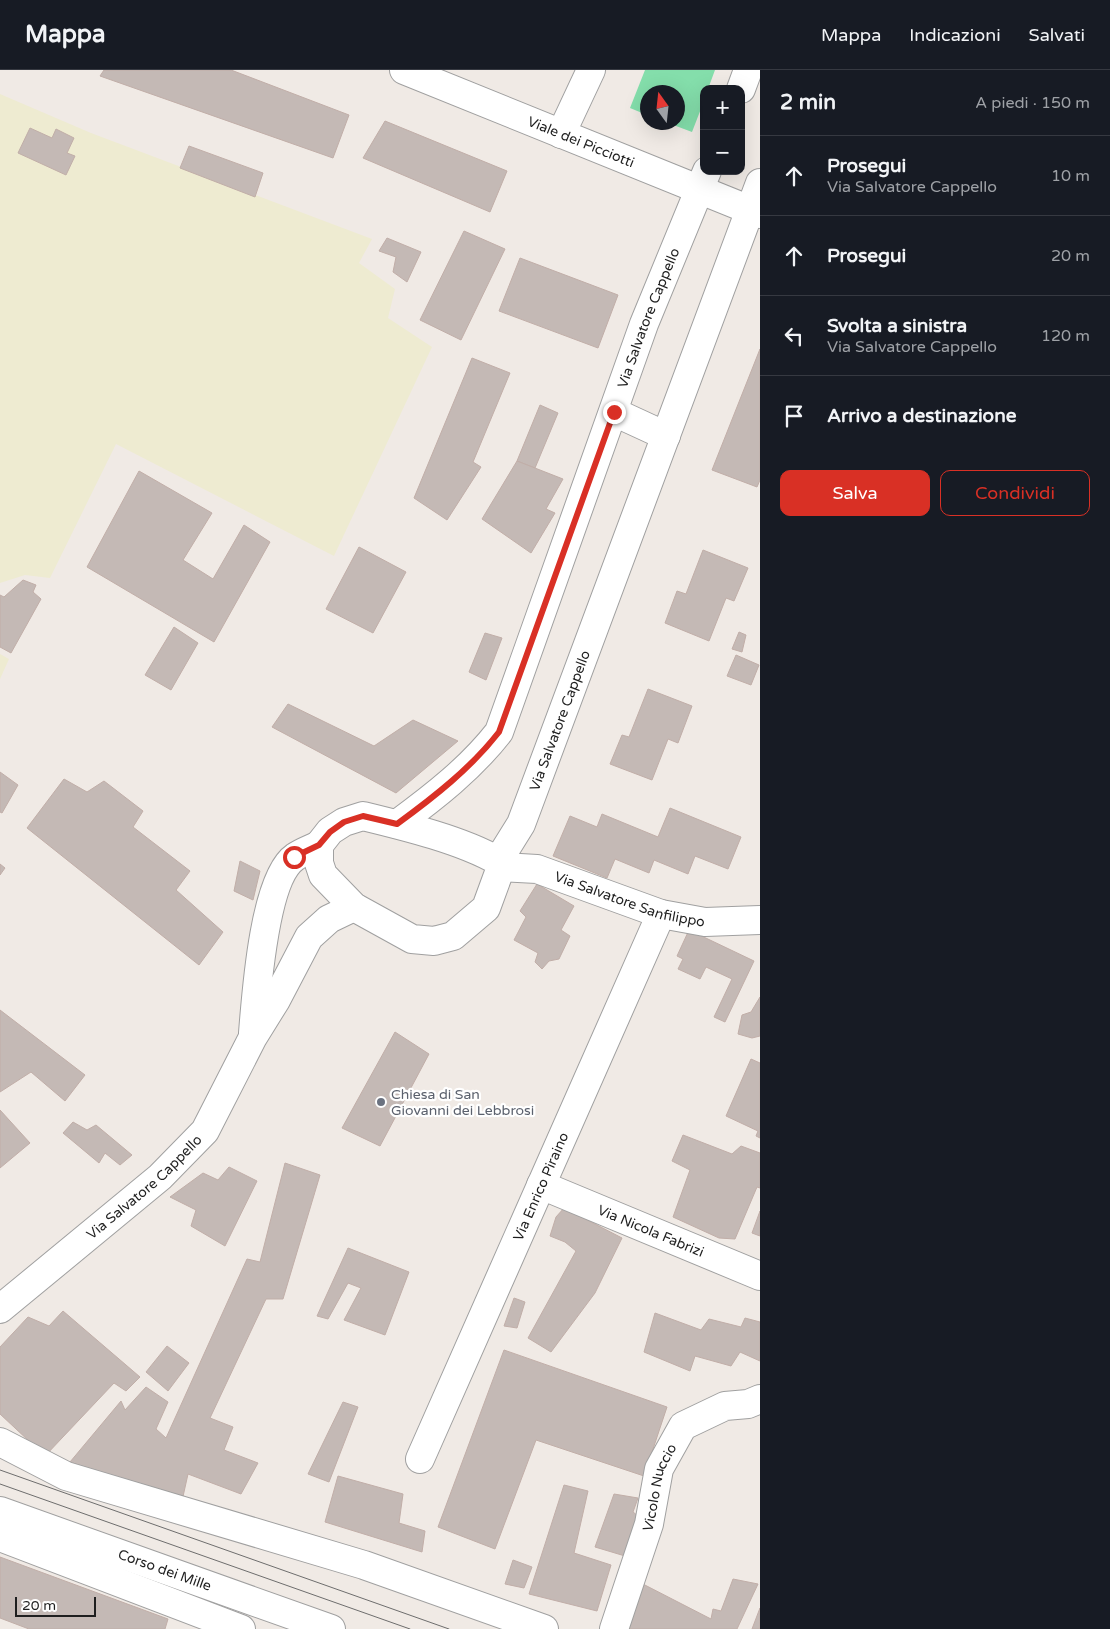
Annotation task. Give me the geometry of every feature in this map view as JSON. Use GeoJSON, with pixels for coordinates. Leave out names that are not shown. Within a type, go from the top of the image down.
{"type":"FeatureCollection","features":[{"type":"Feature","properties":{"kind":"street","name":"Viale dei Picciotti"},"geometry":{"type":"LineString","coordinates":[[404,70],[561,134],[703,179],[755,212]]}},
{"type":"Feature","properties":{"kind":"street"},"geometry":{"type":"LineString","coordinates":[[561,134],[591,70]]}},
{"type":"Feature","properties":{"kind":"street"},"geometry":{"type":"LineString","coordinates":[[742,85],[748,70]]}},
{"type":"Feature","properties":{"kind":"street","name":"Via Salvatore Cappello"},"geometry":{"type":"LineString","coordinates":[[397,824],[423,805],[482,753],[499,732],[644,324],[703,179]]}},
{"type":"Feature","properties":{"kind":"street","name":"Via Salvatore Cappello"},"geometry":{"type":"LineString","coordinates":[[319,845],[319,863],[323,875],[354,907],[412,939],[434,941],[453,936],[486,908],[500,864],[520,824],[666,436],[755,212],[760,183]]}},
{"type":"Feature","properties":{"kind":"street"},"geometry":{"type":"LineString","coordinates":[[614,412],[666,436]]}},
{"type":"Feature","properties":{"kind":"street","name":"Via Salvatore Cappello"},"geometry":{"type":"LineString","coordinates":[[253,1037],[263,934],[283,872],[294,857],[319,845],[330,832],[344,822],[363,816],[397,824],[458,844],[500,864]]}},
{"type":"Feature","properties":{"kind":"street","name":"Via Salvatore Sanfilippo"},"geometry":{"type":"LineString","coordinates":[[500,864],[537,869],[661,914],[705,922],[760,920]]}},
{"type":"Feature","properties":{"kind":"street","name":"Via Salvatore Cappello"},"geometry":{"type":"LineString","coordinates":[[0,1308],[160,1177],[205,1131],[253,1037],[276,1000],[309,937],[329,919],[354,907]]}},
{"type":"Feature","properties":{"kind":"street","name":"Via Enrico Piraino"},"geometry":{"type":"LineString","coordinates":[[420,1459],[661,914]]}},
{"type":"Feature","properties":{"kind":"street","name":"Via Nicola Fabrizi"},"geometry":{"type":"LineString","coordinates":[[541,1185],[760,1276]]}},
{"type":"Feature","properties":{"kind":"street","name":"Vicolo Nuccio"},"geometry":{"type":"LineString","coordinates":[[614,1629],[649,1524],[659,1469],[683,1426],[725,1406],[748,1404],[760,1399]]}},
{"type":"Feature","properties":{"kind":"street"},"geometry":{"type":"LineString","coordinates":[[0,1442],[66,1476],[364,1565],[544,1629]]}},
{"type":"Feature","properties":{"kind":"street","name":"Corso dei Mille"},"geometry":{"type":"LineString","coordinates":[[0,1511],[331,1629]]}},
{"type":"Feature","properties":{"kind":"street"},"geometry":{"type":"LineString","coordinates":[[0,1537],[241,1629]]}},
{"type":"Feature","properties":{"kind":"shaded area"},"geometry":{"type":"Polygon","coordinates":[[[0,94],[91,133],[372,239],[359,263],[395,289],[388,318],[432,347],[334,556],[116,444],[50,578],[25,575],[0,583],[0,94]]]}},
{"type":"Feature","properties":{"kind":"shaded area"},"geometry":{"type":"Polygon","coordinates":[[[0,654],[9,659],[0,679],[0,654]]]}},
{"type":"Feature","properties":{"kind":"green space"},"geometry":{"type":"Polygon","coordinates":[[[645,70],[715,70],[709,85],[700,85],[700,111],[692,132],[685,129],[685,85],[640,85],[640,112],[630,108],[645,70]]]}},
{"type":"Feature","properties":{"kind":"building"},"geometry":{"type":"Polygon","coordinates":[[[104,70],[231,70],[349,115],[333,158],[100,76],[104,70]]]}},
{"type":"Feature","properties":{"kind":"building"},"geometry":{"type":"Polygon","coordinates":[[[385,121],[507,171],[490,212],[363,158],[385,121]]]}},
{"type":"Feature","properties":{"kind":"building"},"geometry":{"type":"Polygon","coordinates":[[[30,128],[52,138],[56,129],[74,138],[67,153],[75,156],[66,175],[18,153],[30,128]]]}},
{"type":"Feature","properties":{"kind":"building"},"geometry":{"type":"Polygon","coordinates":[[[189,146],[263,173],[255,197],[180,168],[189,146]]]}},
{"type":"Feature","properties":{"kind":"building"},"geometry":{"type":"Polygon","coordinates":[[[464,231],[505,249],[461,340],[420,320],[464,231]]]}},
{"type":"Feature","properties":{"kind":"building"},"geometry":{"type":"Polygon","coordinates":[[[387,238],[421,252],[407,282],[393,272],[396,257],[379,251],[387,238]]]}},
{"type":"Feature","properties":{"kind":"building"},"geometry":{"type":"Polygon","coordinates":[[[520,258],[618,295],[598,348],[499,311],[520,258]]]}},
{"type":"Feature","properties":{"kind":"building"},"geometry":{"type":"Polygon","coordinates":[[[760,349],[760,480],[757,487],[712,470],[760,349]]]}},
{"type":"Feature","properties":{"kind":"building"},"geometry":{"type":"Polygon","coordinates":[[[472,358],[510,373],[473,462],[481,467],[447,520],[414,498],[472,358]]]}},
{"type":"Feature","properties":{"kind":"building"},"geometry":{"type":"Polygon","coordinates":[[[540,405],[558,413],[535,468],[517,461],[540,405]]]}},
{"type":"Feature","properties":{"kind":"building"},"geometry":{"type":"Polygon","coordinates":[[[517,461],[563,479],[546,509],[555,513],[531,553],[482,519],[517,461]]]}},
{"type":"Feature","properties":{"kind":"building"},"geometry":{"type":"Polygon","coordinates":[[[139,471],[212,513],[183,560],[213,579],[244,525],[270,542],[214,642],[87,567],[139,471]]]}},
{"type":"Feature","properties":{"kind":"building"},"geometry":{"type":"Polygon","coordinates":[[[359,547],[406,572],[373,633],[326,609],[359,547]]]}},
{"type":"Feature","properties":{"kind":"building"},"geometry":{"type":"Polygon","coordinates":[[[703,550],[748,568],[734,601],[726,598],[709,641],[665,623],[677,591],[686,594],[703,550]]]}},
{"type":"Feature","properties":{"kind":"building"},"geometry":{"type":"Polygon","coordinates":[[[23,580],[36,585],[33,592],[41,599],[11,653],[0,647],[0,595],[4,597],[23,580]]]}},
{"type":"Feature","properties":{"kind":"building"},"geometry":{"type":"Polygon","coordinates":[[[174,627],[198,643],[171,690],[145,675],[174,627]]]}},
{"type":"Feature","properties":{"kind":"building"},"geometry":{"type":"Polygon","coordinates":[[[739,632],[746,635],[742,652],[732,649],[739,632]]]}},
{"type":"Feature","properties":{"kind":"building"},"geometry":{"type":"Polygon","coordinates":[[[485,633],[502,638],[486,680],[469,672],[485,633]]]}},
{"type":"Feature","properties":{"kind":"building"},"geometry":{"type":"Polygon","coordinates":[[[736,655],[759,665],[751,685],[727,676],[736,655]]]}},
{"type":"Feature","properties":{"kind":"building"},"geometry":{"type":"Polygon","coordinates":[[[648,689],[692,706],[678,743],[668,739],[652,780],[610,764],[622,735],[629,737],[648,689]]]}},
{"type":"Feature","properties":{"kind":"building"},"geometry":{"type":"Polygon","coordinates":[[[288,704],[374,746],[413,720],[458,741],[396,793],[272,727],[288,704]]]}},
{"type":"Feature","properties":{"kind":"building"},"geometry":{"type":"Polygon","coordinates":[[[0,772],[18,785],[2,813],[0,812],[0,772]]]}},
{"type":"Feature","properties":{"kind":"building"},"geometry":{"type":"Polygon","coordinates":[[[64,779],[87,792],[104,781],[143,811],[133,827],[190,871],[176,890],[223,932],[199,965],[27,828],[64,779]]]}},
{"type":"Feature","properties":{"kind":"building"},"geometry":{"type":"Polygon","coordinates":[[[670,808],[741,837],[728,869],[695,856],[688,874],[654,860],[649,873],[615,859],[607,878],[553,856],[570,816],[597,827],[602,814],[658,837],[670,808]]]}},
{"type":"Feature","properties":{"kind":"building"},"geometry":{"type":"Polygon","coordinates":[[[240,861],[260,871],[253,900],[234,891],[240,861]]]}},
{"type":"Feature","properties":{"kind":"building"},"geometry":{"type":"Polygon","coordinates":[[[0,864],[5,868],[0,875],[0,864]]]}},
{"type":"Feature","properties":{"kind":"building"},"geometry":{"type":"Polygon","coordinates":[[[537,884],[574,906],[561,930],[570,936],[559,959],[549,961],[542,969],[535,962],[538,953],[514,940],[526,917],[520,911],[537,884]]]}},
{"type":"Feature","properties":{"kind":"building"},"geometry":{"type":"Polygon","coordinates":[[[689,930],[754,961],[725,1022],[714,1017],[732,979],[706,967],[700,979],[678,969],[683,959],[677,956],[689,930]]]}},
{"type":"Feature","properties":{"kind":"building"},"geometry":{"type":"Polygon","coordinates":[[[760,997],[760,1036],[752,1038],[738,1034],[742,1015],[751,1012],[760,997]]]}},
{"type":"Feature","properties":{"kind":"building"},"geometry":{"type":"Polygon","coordinates":[[[0,1010],[85,1075],[65,1101],[31,1072],[0,1092],[0,1010]]]}},
{"type":"Feature","properties":{"kind":"building","name":"Chiesa di San Giovanni dei Lebbrosi"},"geometry":{"type":"Polygon","coordinates":[[[395,1032],[429,1054],[380,1146],[342,1128],[395,1032]]]}},
{"type":"Feature","properties":{"kind":"building"},"geometry":{"type":"Polygon","coordinates":[[[751,1059],[760,1063],[760,1138],[756,1136],[758,1131],[726,1116],[751,1059]]]}},
{"type":"Feature","properties":{"kind":"building"},"geometry":{"type":"Polygon","coordinates":[[[0,1110],[30,1143],[0,1168],[0,1110]]]}},
{"type":"Feature","properties":{"kind":"building"},"geometry":{"type":"Polygon","coordinates":[[[73,1122],[87,1130],[96,1125],[132,1155],[120,1165],[105,1153],[99,1163],[63,1133],[73,1122]]]}},
{"type":"Feature","properties":{"kind":"building"},"geometry":{"type":"Polygon","coordinates":[[[683,1135],[732,1154],[741,1146],[760,1153],[760,1188],[757,1187],[735,1239],[719,1238],[673,1217],[690,1170],[672,1161],[683,1135]]]}},
{"type":"Feature","properties":{"kind":"building"},"geometry":{"type":"Polygon","coordinates":[[[285,1163],[320,1175],[283,1299],[266,1299],[210,1418],[233,1427],[224,1450],[258,1463],[241,1494],[188,1474],[182,1501],[70,1462],[121,1401],[125,1410],[146,1387],[168,1402],[156,1429],[166,1438],[247,1259],[260,1262],[285,1163]]]}},
{"type":"Feature","properties":{"kind":"building"},"geometry":{"type":"Polygon","coordinates":[[[229,1167],[257,1181],[225,1246],[191,1226],[196,1210],[170,1197],[203,1173],[218,1180],[229,1167]]]}},
{"type":"Feature","properties":{"kind":"building"},"geometry":{"type":"Polygon","coordinates":[[[564,1208],[622,1238],[595,1293],[551,1352],[528,1338],[576,1251],[565,1242],[550,1236],[556,1217],[564,1208]]]}},
{"type":"Feature","properties":{"kind":"building"},"geometry":{"type":"Polygon","coordinates":[[[760,1211],[760,1236],[752,1233],[760,1211]]]}},
{"type":"Feature","properties":{"kind":"building"},"geometry":{"type":"Polygon","coordinates":[[[348,1248],[409,1272],[385,1335],[344,1320],[361,1288],[348,1283],[328,1319],[317,1316],[348,1248]]]}},
{"type":"Feature","properties":{"kind":"building"},"geometry":{"type":"Polygon","coordinates":[[[514,1298],[525,1302],[517,1328],[504,1326],[514,1298]]]}},
{"type":"Feature","properties":{"kind":"building"},"geometry":{"type":"Polygon","coordinates":[[[63,1311],[140,1377],[126,1391],[114,1383],[45,1456],[0,1414],[0,1347],[28,1317],[49,1326],[63,1311]]]}},
{"type":"Feature","properties":{"kind":"building"},"geometry":{"type":"Polygon","coordinates":[[[655,1313],[701,1330],[709,1319],[741,1327],[745,1318],[760,1322],[760,1361],[740,1352],[731,1366],[695,1356],[690,1371],[644,1352],[655,1313]]]}},
{"type":"Feature","properties":{"kind":"building"},"geometry":{"type":"Polygon","coordinates":[[[167,1346],[189,1363],[168,1391],[146,1372],[167,1346]]]}},
{"type":"Feature","properties":{"kind":"building"},"geometry":{"type":"Polygon","coordinates":[[[504,1350],[667,1407],[644,1476],[536,1440],[495,1549],[438,1527],[504,1350]]]}},
{"type":"Feature","properties":{"kind":"building"},"geometry":{"type":"Polygon","coordinates":[[[343,1402],[358,1407],[329,1482],[308,1474],[343,1402]]]}},
{"type":"Feature","properties":{"kind":"building"},"geometry":{"type":"Polygon","coordinates":[[[338,1476],[403,1494],[399,1523],[425,1531],[422,1552],[325,1522],[338,1476]]]}},
{"type":"Feature","properties":{"kind":"building"},"geometry":{"type":"Polygon","coordinates":[[[564,1485],[588,1491],[574,1553],[611,1565],[597,1611],[529,1594],[564,1485]]]}},
{"type":"Feature","properties":{"kind":"building"},"geometry":{"type":"Polygon","coordinates":[[[614,1494],[638,1498],[633,1512],[638,1516],[625,1556],[595,1547],[614,1494]]]}},
{"type":"Feature","properties":{"kind":"building"},"geometry":{"type":"Polygon","coordinates":[[[0,1557],[168,1619],[165,1629],[29,1629],[0,1618],[0,1557]]]}},
{"type":"Feature","properties":{"kind":"building"},"geometry":{"type":"Polygon","coordinates":[[[513,1560],[532,1567],[524,1588],[505,1584],[513,1560]]]}},
{"type":"Feature","properties":{"kind":"building"},"geometry":{"type":"Polygon","coordinates":[[[733,1579],[758,1584],[737,1629],[624,1629],[639,1582],[711,1619],[713,1609],[721,1611],[733,1579]]]}},
{"type":"Feature","properties":{"kind":"building"},"geometry":{"type":"Polygon","coordinates":[[[760,1608],[760,1629],[752,1629],[760,1608]]]}},
{"type":"Feature","properties":{"kind":"tram line"},"geometry":{"type":"LineString","coordinates":[[0,1470],[449,1629]]}},
{"type":"Feature","properties":{"kind":"tram line"},"geometry":{"type":"LineString","coordinates":[[0,1484],[410,1629]]}},
{"type":"Feature","properties":{"kind":"place","name":"Chiesa di San Giovanni dei Lebbrosi"},"geometry":{"type":"Point","coordinates":[381,1102]}},
{"type":"Feature","properties":{"kind":"route"},"geometry":{"type":"LineString","coordinates":[[294,857],[319,845],[330,832],[344,822],[363,816],[397,824],[423,805],[482,753],[499,732],[614,412]]}}]}
